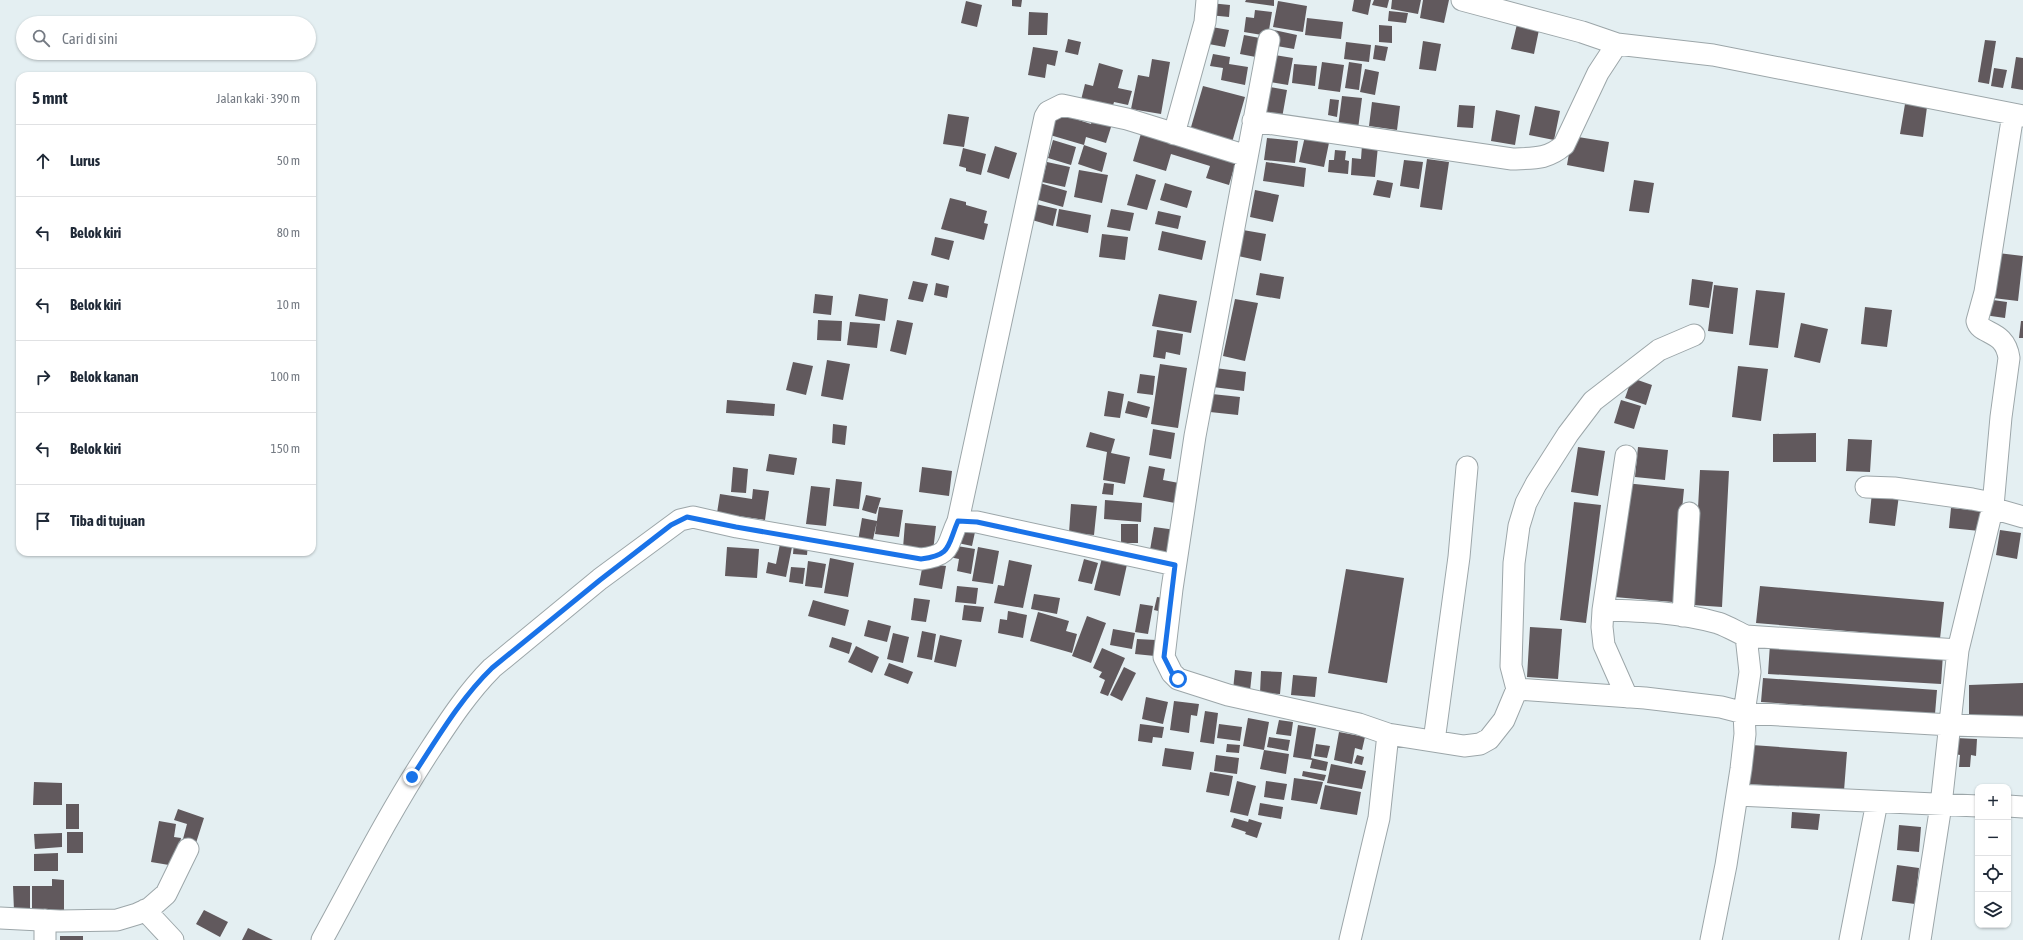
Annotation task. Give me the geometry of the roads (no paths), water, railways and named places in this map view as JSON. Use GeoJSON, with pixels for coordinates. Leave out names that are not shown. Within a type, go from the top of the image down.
{"type":"FeatureCollection","features":[{"type":"Feature","properties":{"kind":"street"},"geometry":{"type":"LineString","coordinates":[[1174,134],[1206,22],[1208,0]]}},
{"type":"Feature","properties":{"kind":"street"},"geometry":{"type":"LineString","coordinates":[[1462,0],[1582,32],[1617,44],[1713,55],[2018,115],[1985,292],[1977,321],[1980,327],[2001,339],[2008,351],[2009,358],[2001,417],[1993,506],[1958,650],[1941,805],[1920,940]]}},
{"type":"Feature","properties":{"kind":"street"},"geometry":{"type":"LineString","coordinates":[[1269,40],[1197,428],[1175,565],[1164,657],[1172,673],[1178,679],[1228,695],[1359,724],[1388,734],[1464,746],[1480,744],[1489,740],[1504,720],[1517,688],[1511,666],[1514,570],[1519,526],[1526,503],[1536,484],[1568,434],[1593,401],[1659,350],[1694,335]]}},
{"type":"Feature","properties":{"kind":"street"},"geometry":{"type":"LineString","coordinates":[[1253,121],[1512,158],[1542,158],[1554,154],[1564,145],[1598,73],[1617,44]]}},
{"type":"Feature","properties":{"kind":"street"},"geometry":{"type":"LineString","coordinates":[[322,940],[412,777],[478,681],[600,580],[671,525],[687,517],[693,517],[736,527],[921,559],[942,554],[947,550],[958,521],[1045,117],[1054,108],[1062,105],[1127,120],[1247,156]]}},
{"type":"Feature","properties":{"kind":"street"},"geometry":{"type":"LineString","coordinates":[[1626,456],[1603,610],[1602,627],[1604,645],[1627,697]]}},
{"type":"Feature","properties":{"kind":"street"},"geometry":{"type":"LineString","coordinates":[[1434,741],[1458,564],[1467,467]]}},
{"type":"Feature","properties":{"kind":"street"},"geometry":{"type":"LineString","coordinates":[[1866,487],[1894,488],[1972,499],[1987,502],[1998,510],[2023,517]]}},
{"type":"Feature","properties":{"kind":"street"},"geometry":{"type":"LineString","coordinates":[[1683,616],[1689,514]]}},
{"type":"Feature","properties":{"kind":"street"},"geometry":{"type":"LineString","coordinates":[[958,521],[977,522],[1175,565]]}},
{"type":"Feature","properties":{"kind":"street"},"geometry":{"type":"LineString","coordinates":[[1603,610],[1644,610],[1683,616],[1719,624],[1746,636],[1958,650]]}},
{"type":"Feature","properties":{"kind":"street"},"geometry":{"type":"LineString","coordinates":[[1711,940],[1726,865],[1745,734],[1744,712],[1750,672],[1746,636]]}},
{"type":"Feature","properties":{"kind":"street"},"geometry":{"type":"LineString","coordinates":[[1517,688],[1627,697],[1721,707],[1744,712],[1950,725],[2023,727]]}},
{"type":"Feature","properties":{"kind":"street"},"geometry":{"type":"LineString","coordinates":[[1350,940],[1379,818],[1388,734]]}},
{"type":"Feature","properties":{"kind":"street"},"geometry":{"type":"LineString","coordinates":[[1736,795],[1975,806]]}},
{"type":"Feature","properties":{"kind":"street"},"geometry":{"type":"LineString","coordinates":[[1850,940],[1877,802]]}},
{"type":"Feature","properties":{"kind":"street"},"geometry":{"type":"LineString","coordinates":[[2011,806],[2023,807]]}},
{"type":"Feature","properties":{"kind":"street"},"geometry":{"type":"LineString","coordinates":[[0,918],[45,930],[118,920],[150,908],[166,894],[188,849]]}},
{"type":"Feature","properties":{"kind":"street"},"geometry":{"type":"LineString","coordinates":[[145,910],[173,940]]}}]}
